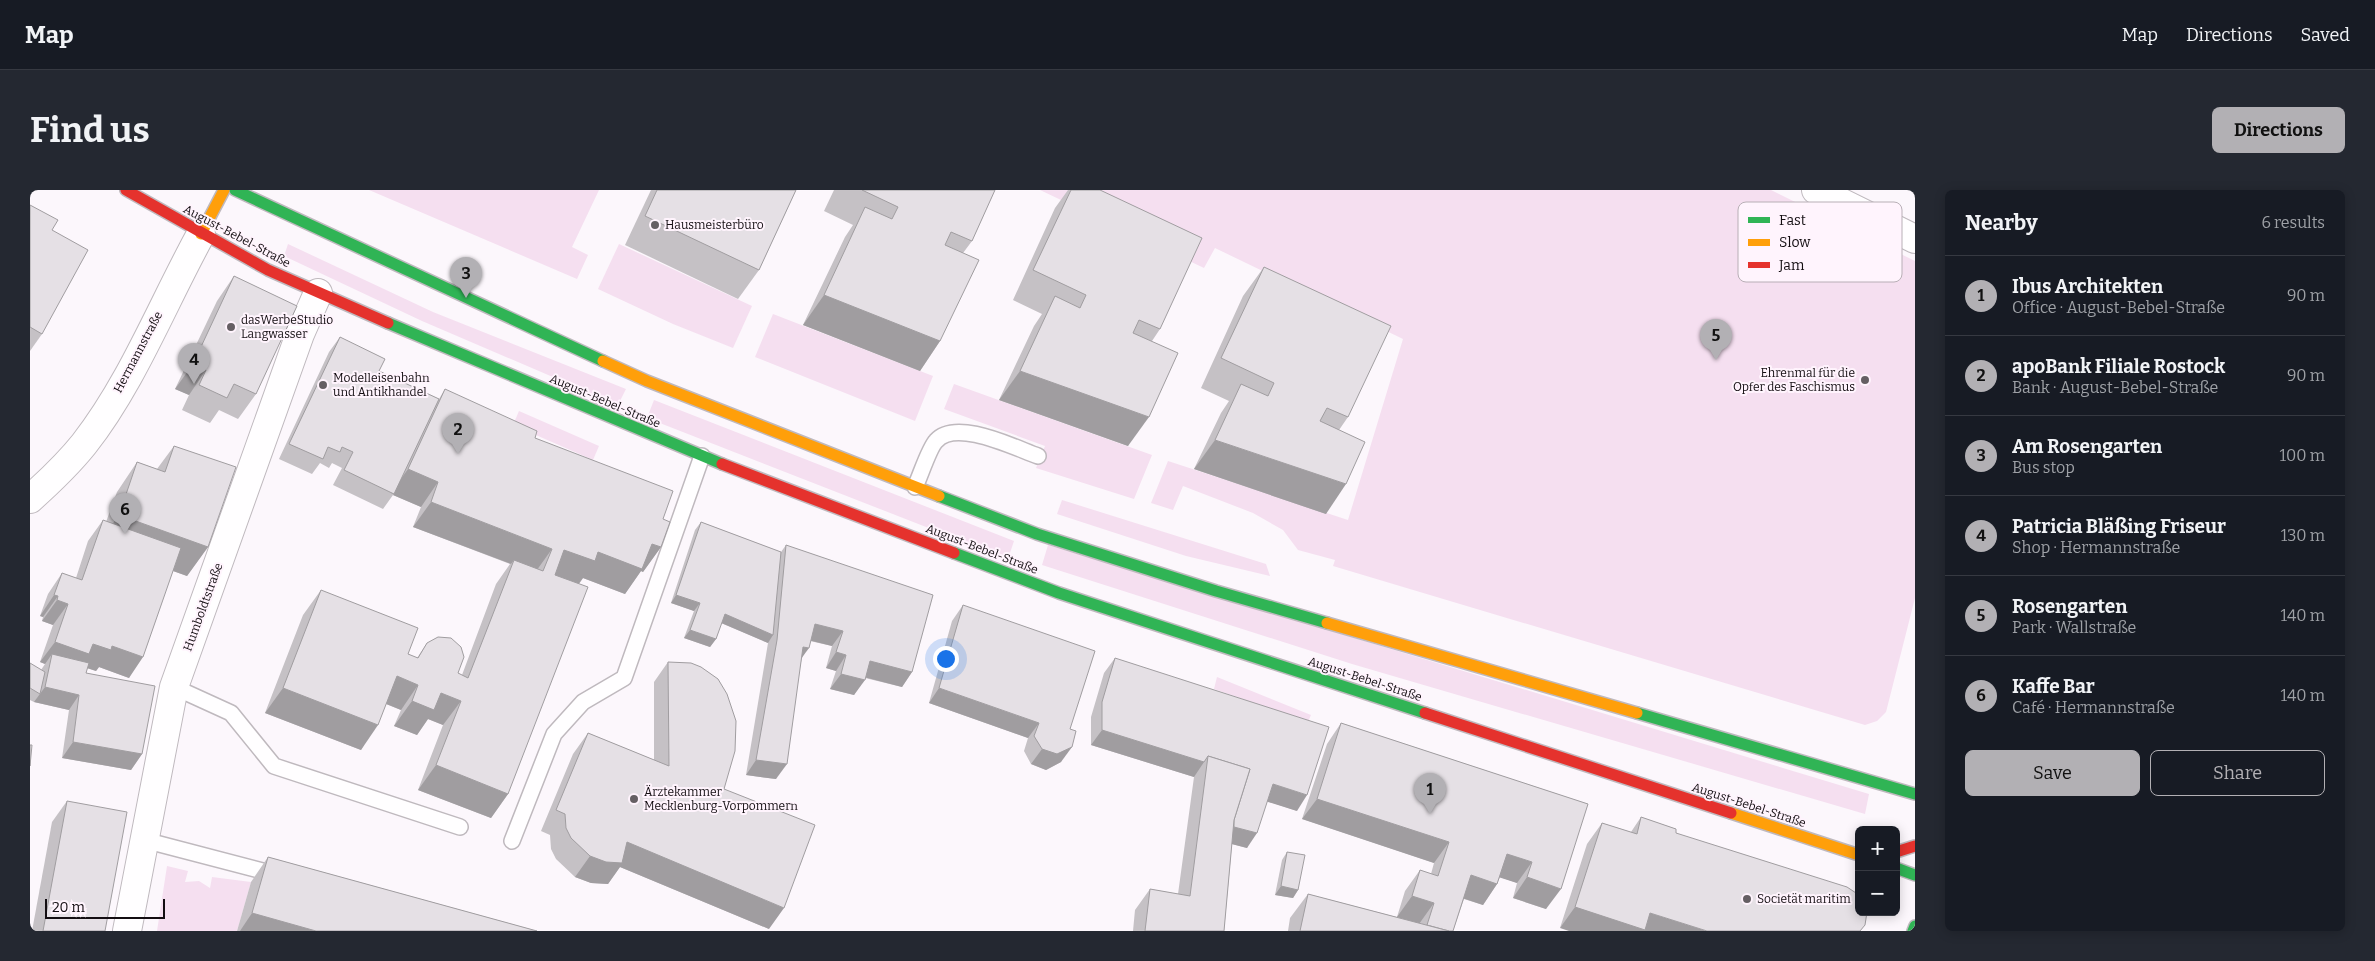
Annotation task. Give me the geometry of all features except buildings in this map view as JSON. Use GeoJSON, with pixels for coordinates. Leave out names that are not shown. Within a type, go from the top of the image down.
{"type":"FeatureCollection","features":[{"type":"Feature","properties":{"kind":"main road","name":"August-Bebel-Straße"},"geometry":{"type":"LineString","coordinates":[[126,190],[201,234],[268,270],[702,456],[1059,593],[1855,855]]}},
{"type":"Feature","properties":{"kind":"main road","name":"Hermannstraße"},"geometry":{"type":"LineString","coordinates":[[201,234],[224,190]]}},
{"type":"Feature","properties":{"kind":"main road"},"geometry":{"type":"LineString","coordinates":[[235,190],[647,382],[1037,534],[1216,591],[1915,794]]}},
{"type":"Feature","properties":{"kind":"main road"},"geometry":{"type":"LineString","coordinates":[[1900,851],[1915,846]]}},
{"type":"Feature","properties":{"kind":"main road"},"geometry":{"type":"LineString","coordinates":[[1900,869],[1915,875]]}},
{"type":"Feature","properties":{"kind":"main road"},"geometry":{"type":"LineString","coordinates":[[1913,931],[1915,926]]}},
{"type":"Feature","properties":{"kind":"street"},"geometry":{"type":"LineString","coordinates":[[1816,190],[1840,202]]}},
{"type":"Feature","properties":{"kind":"street"},"geometry":{"type":"LineString","coordinates":[[1902,233],[1915,239]]}},
{"type":"Feature","properties":{"kind":"street","name":"Hermannstraße"},"geometry":{"type":"LineString","coordinates":[[30,499],[57,474],[92,433],[126,378],[201,234]]}},
{"type":"Feature","properties":{"kind":"street","name":"Humboldtstraße"},"geometry":{"type":"LineString","coordinates":[[127,931],[174,687],[300,334],[318,293]]}},
{"type":"Feature","properties":{"kind":"lane"},"geometry":{"type":"LineString","coordinates":[[915,487],[936,441],[951,432],[980,435],[1038,456]]}},
{"type":"Feature","properties":{"kind":"lane"},"geometry":{"type":"LineString","coordinates":[[512,841],[554,734],[583,702],[624,678],[702,456]]}},
{"type":"Feature","properties":{"kind":"lane"},"geometry":{"type":"LineString","coordinates":[[174,687],[231,712],[274,766],[460,827]]}},
{"type":"Feature","properties":{"kind":"lane"},"geometry":{"type":"LineString","coordinates":[[144,840],[289,878]]}},
{"type":"Feature","properties":{"kind":"shaded area"},"geometry":{"type":"Polygon","coordinates":[[[369,190],[599,190],[572,247],[588,255],[577,279],[369,190]]]}},
{"type":"Feature","properties":{"kind":"shaded area"},"geometry":{"type":"Polygon","coordinates":[[[1040,190],[1771,190],[1795,202],[1738,202],[1738,282],[1902,282],[1902,255],[1915,261],[1915,598],[1886,712],[1877,721],[1865,725],[1333,566],[1335,560],[1298,550],[1283,530],[1253,513],[1183,486],[1173,510],[1151,503],[1168,461],[1348,520],[1403,339],[1215,248],[1204,268],[1040,190]]]}},
{"type":"Feature","properties":{"kind":"shaded area"},"geometry":{"type":"Polygon","coordinates":[[[288,244],[433,312],[626,389],[618,405],[422,321],[284,256],[288,244]]]}},
{"type":"Feature","properties":{"kind":"shaded area"},"geometry":{"type":"Polygon","coordinates":[[[619,244],[752,306],[733,348],[673,324],[598,289],[619,244]]]}},
{"type":"Feature","properties":{"kind":"shaded area"},"geometry":{"type":"Polygon","coordinates":[[[773,314],[933,376],[915,421],[755,357],[773,314]]]}},
{"type":"Feature","properties":{"kind":"shaded area"},"geometry":{"type":"Polygon","coordinates":[[[954,384],[1152,455],[1134,499],[1036,468],[1045,446],[944,409],[954,384]]]}},
{"type":"Feature","properties":{"kind":"shaded area"},"geometry":{"type":"Polygon","coordinates":[[[654,400],[1014,541],[1008,559],[647,418],[654,400]]]}},
{"type":"Feature","properties":{"kind":"shaded area"},"geometry":{"type":"Polygon","coordinates":[[[519,411],[599,446],[593,460],[513,425],[519,411]]]}},
{"type":"Feature","properties":{"kind":"shaded area"},"geometry":{"type":"Polygon","coordinates":[[[1062,500],[1266,564],[1270,576],[1186,556],[1057,514],[1062,500]]]}},
{"type":"Feature","properties":{"kind":"shaded area"},"geometry":{"type":"Polygon","coordinates":[[[1048,545],[1869,794],[1865,814],[1352,664],[1042,565],[1048,545]]]}},
{"type":"Feature","properties":{"kind":"shaded area"},"geometry":{"type":"Polygon","coordinates":[[[1217,677],[1311,715],[1308,722],[1214,689],[1217,677]]]}},
{"type":"Feature","properties":{"kind":"shaded area"},"geometry":{"type":"Polygon","coordinates":[[[167,866],[188,871],[185,882],[199,881],[210,888],[212,877],[251,882],[237,931],[157,931],[167,866]]]}},
{"type":"Feature","properties":{"kind":"traffic: fast"},"geometry":{"type":"LineString","coordinates":[[235,190],[603,361]]}},
{"type":"Feature","properties":{"kind":"traffic: fast"},"geometry":{"type":"LineString","coordinates":[[388,323],[722,464]]}},
{"type":"Feature","properties":{"kind":"traffic: fast"},"geometry":{"type":"LineString","coordinates":[[939,496],[1037,534],[1216,591],[1327,623]]}},
{"type":"Feature","properties":{"kind":"traffic: fast"},"geometry":{"type":"LineString","coordinates":[[954,553],[1059,593],[1425,713]]}},
{"type":"Feature","properties":{"kind":"traffic: fast"},"geometry":{"type":"LineString","coordinates":[[1637,713],[1915,794]]}},
{"type":"Feature","properties":{"kind":"traffic: fast"},"geometry":{"type":"LineString","coordinates":[[1900,869],[1915,875]]}},
{"type":"Feature","properties":{"kind":"traffic: fast"},"geometry":{"type":"LineString","coordinates":[[1913,931],[1915,926]]}},
{"type":"Feature","properties":{"kind":"traffic: slow"},"geometry":{"type":"LineString","coordinates":[[201,234],[224,190]]}},
{"type":"Feature","properties":{"kind":"traffic: slow"},"geometry":{"type":"LineString","coordinates":[[603,361],[647,381],[939,496]]}},
{"type":"Feature","properties":{"kind":"traffic: slow"},"geometry":{"type":"LineString","coordinates":[[1327,623],[1637,713]]}},
{"type":"Feature","properties":{"kind":"traffic: slow"},"geometry":{"type":"LineString","coordinates":[[1731,813],[1855,854]]}},
{"type":"Feature","properties":{"kind":"traffic: jam"},"geometry":{"type":"LineString","coordinates":[[126,190],[268,270],[388,323]]}},
{"type":"Feature","properties":{"kind":"traffic: jam"},"geometry":{"type":"LineString","coordinates":[[722,464],[954,553]]}},
{"type":"Feature","properties":{"kind":"traffic: jam"},"geometry":{"type":"LineString","coordinates":[[1425,713],[1731,813]]}},
{"type":"Feature","properties":{"kind":"traffic: jam"},"geometry":{"type":"LineString","coordinates":[[1900,851],[1915,846]]}},
{"type":"Feature","properties":{"kind":"place","name":"Hausmeisterbüro"},"geometry":{"type":"Point","coordinates":[655,225]}},
{"type":"Feature","properties":{"kind":"place","name":"Am Rosengarten"},"geometry":{"type":"Point","coordinates":[466,298]}},
{"type":"Feature","properties":{"kind":"place","name":"dasWerbeStudio Langwasser"},"geometry":{"type":"Point","coordinates":[231,327]}},
{"type":"Feature","properties":{"kind":"place","name":"Rosengarten"},"geometry":{"type":"Point","coordinates":[1716,360]}},
{"type":"Feature","properties":{"kind":"place","name":"Ehrenmal für die Opfer des Faschismus"},"geometry":{"type":"Point","coordinates":[1865,380]}},
{"type":"Feature","properties":{"kind":"place","name":"Patricia Bläßing Friseur"},"geometry":{"type":"Point","coordinates":[194,384]}},
{"type":"Feature","properties":{"kind":"place","name":"Modelleisenbahn und Antikhandel"},"geometry":{"type":"Point","coordinates":[323,385]}},
{"type":"Feature","properties":{"kind":"place","name":"apoBank Filiale Rostock"},"geometry":{"type":"Point","coordinates":[458,454]}},
{"type":"Feature","properties":{"kind":"place","name":"Kaffe Bar"},"geometry":{"type":"Point","coordinates":[125,534]}},
{"type":"Feature","properties":{"kind":"place","name":"Ärztekammer Mecklenburg-Vorpommern"},"geometry":{"type":"Point","coordinates":[634,799]}},
{"type":"Feature","properties":{"kind":"place","name":"Ibus Architekten"},"geometry":{"type":"Point","coordinates":[1430,814]}},
{"type":"Feature","properties":{"kind":"place","name":"Societät maritim"},"geometry":{"type":"Point","coordinates":[1747,899]}}]}
